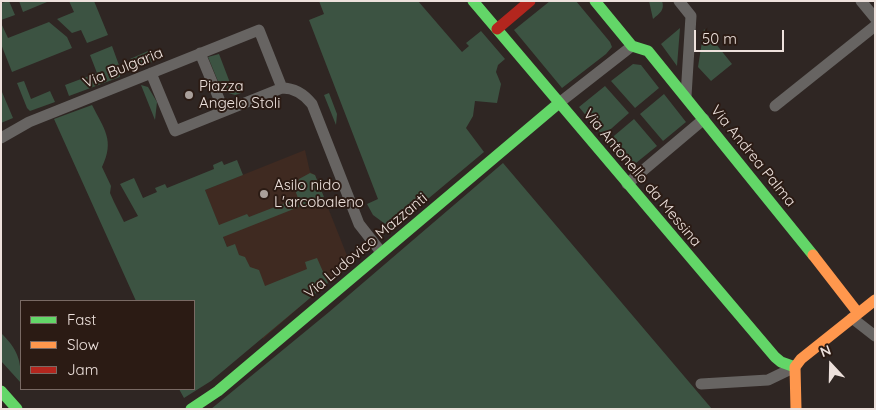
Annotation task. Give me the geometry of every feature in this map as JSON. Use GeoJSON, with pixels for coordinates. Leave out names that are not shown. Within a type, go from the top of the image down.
{"type":"FeatureCollection","features":[{"type":"Feature","properties":{"kind":"street","name":"Via Antonello da Messina"},"geometry":{"type":"LineString","coordinates":[[473,1],[775,357],[781,362],[795,367]]}},
{"type":"Feature","properties":{"kind":"street"},"geometry":{"type":"LineString","coordinates":[[496,29],[530,1]]}},
{"type":"Feature","properties":{"kind":"street"},"geometry":{"type":"LineString","coordinates":[[559,103],[632,46],[595,1]]}},
{"type":"Feature","properties":{"kind":"street"},"geometry":{"type":"LineString","coordinates":[[678,1],[691,16],[686,96]]}},
{"type":"Feature","properties":{"kind":"street"},"geometry":{"type":"LineString","coordinates":[[861,1],[875,18]]}},
{"type":"Feature","properties":{"kind":"street"},"geometry":{"type":"LineString","coordinates":[[775,106],[875,26]]}},
{"type":"Feature","properties":{"kind":"street","name":"Via Bulgaria"},"geometry":{"type":"LineString","coordinates":[[1,138],[29,122],[259,30],[282,88]]}},
{"type":"Feature","properties":{"kind":"street","name":"Via Andrea Palma"},"geometry":{"type":"LineString","coordinates":[[632,46],[648,51],[686,96],[770,199],[855,315]]}},
{"type":"Feature","properties":{"kind":"street"},"geometry":{"type":"LineString","coordinates":[[200,53],[224,111]]}},
{"type":"Feature","properties":{"kind":"street"},"geometry":{"type":"LineString","coordinates":[[152,73],[175,130],[282,88],[298,91],[312,104],[360,224],[381,252]]}},
{"type":"Feature","properties":{"kind":"street","name":"Via Ludovico Mazzanti"},"geometry":{"type":"LineString","coordinates":[[191,409],[218,391],[559,103]]}},
{"type":"Feature","properties":{"kind":"street"},"geometry":{"type":"LineString","coordinates":[[627,184],[704,119]]}},
{"type":"Feature","properties":{"kind":"street"},"geometry":{"type":"LineString","coordinates":[[700,384],[768,380],[795,367],[801,359],[875,300]]}},
{"type":"Feature","properties":{"kind":"street"},"geometry":{"type":"LineString","coordinates":[[855,315],[875,336]]}},
{"type":"Feature","properties":{"kind":"street"},"geometry":{"type":"LineString","coordinates":[[795,367],[796,409]]}},
{"type":"Feature","properties":{"kind":"street"},"geometry":{"type":"LineString","coordinates":[[1,390],[17,409]]}},
{"type":"Feature","properties":{"kind":"shaded area"},"geometry":{"type":"Polygon","coordinates":[[[305,150],[310,172],[315,175],[350,263],[263,339],[205,190],[305,150]]]}},
{"type":"Feature","properties":{"kind":"green space"},"geometry":{"type":"Polygon","coordinates":[[[9,1],[15,15],[1,20],[1,3],[9,1]]]}},
{"type":"Feature","properties":{"kind":"green space"},"geometry":{"type":"Polygon","coordinates":[[[19,1],[46,1],[47,2],[23,12],[19,1]]]}},
{"type":"Feature","properties":{"kind":"green space"},"geometry":{"type":"Polygon","coordinates":[[[69,1],[94,1],[108,35],[87,43],[81,30],[72,33],[57,19],[74,12],[69,1]]]}},
{"type":"Feature","properties":{"kind":"green space"},"geometry":{"type":"Polygon","coordinates":[[[319,1],[418,1],[462,52],[469,46],[466,43],[481,31],[505,59],[498,65],[496,72],[501,84],[497,103],[475,101],[473,116],[466,128],[484,152],[392,229],[373,215],[367,204],[378,199],[309,20],[324,14],[319,1]]]}},
{"type":"Feature","properties":{"kind":"green space"},"geometry":{"type":"Polygon","coordinates":[[[550,1],[576,1],[610,42],[612,47],[606,54],[562,88],[514,30],[550,1]]]}},
{"type":"Feature","properties":{"kind":"green space"},"geometry":{"type":"Polygon","coordinates":[[[649,1],[662,1],[663,4],[661,11],[653,19],[649,1]]]}},
{"type":"Feature","properties":{"kind":"green space"},"geometry":{"type":"Polygon","coordinates":[[[49,22],[67,37],[72,48],[12,72],[1,44],[1,23],[8,38],[49,22]]]}},
{"type":"Feature","properties":{"kind":"green space"},"geometry":{"type":"Polygon","coordinates":[[[680,28],[677,66],[661,44],[680,28]]]}},
{"type":"Feature","properties":{"kind":"green space"},"geometry":{"type":"Polygon","coordinates":[[[704,29],[732,64],[711,81],[698,67],[704,29]]]}},
{"type":"Feature","properties":{"kind":"green space"},"geometry":{"type":"Polygon","coordinates":[[[112,46],[120,68],[120,77],[69,96],[65,85],[97,73],[90,55],[112,46]]]}},
{"type":"Feature","properties":{"kind":"green space"},"geometry":{"type":"Polygon","coordinates":[[[148,51],[152,62],[134,69],[130,59],[148,51]]]}},
{"type":"Feature","properties":{"kind":"green space"},"geometry":{"type":"Polygon","coordinates":[[[219,54],[232,88],[239,86],[241,93],[235,95],[222,91],[208,57],[219,54]]]}},
{"type":"Feature","properties":{"kind":"green space"},"geometry":{"type":"Polygon","coordinates":[[[633,64],[641,65],[659,88],[635,108],[611,81],[633,64]]]}},
{"type":"Feature","properties":{"kind":"green space"},"geometry":{"type":"Polygon","coordinates":[[[24,81],[31,99],[50,91],[55,102],[30,111],[17,83],[24,81]]]}},
{"type":"Feature","properties":{"kind":"green space"},"geometry":{"type":"Polygon","coordinates":[[[141,85],[148,87],[157,102],[155,120],[141,85]]]}},
{"type":"Feature","properties":{"kind":"green space"},"geometry":{"type":"Polygon","coordinates":[[[605,86],[629,113],[603,136],[579,107],[605,86]]]}},
{"type":"Feature","properties":{"kind":"green space"},"geometry":{"type":"Polygon","coordinates":[[[1,93],[13,118],[1,123],[1,93]]]}},
{"type":"Feature","properties":{"kind":"green space"},"geometry":{"type":"Polygon","coordinates":[[[329,93],[337,114],[336,125],[324,95],[329,93]]]}},
{"type":"Feature","properties":{"kind":"green space"},"geometry":{"type":"Polygon","coordinates":[[[664,94],[686,122],[663,141],[640,114],[664,94]]]}},
{"type":"Feature","properties":{"kind":"green space"},"geometry":{"type":"Polygon","coordinates":[[[92,105],[104,128],[108,142],[106,158],[102,167],[111,186],[110,193],[124,222],[138,216],[120,184],[134,178],[143,198],[157,192],[155,188],[165,184],[167,188],[214,169],[213,165],[222,161],[224,165],[237,160],[243,175],[205,190],[219,225],[247,214],[249,217],[298,198],[295,190],[299,179],[310,173],[315,175],[324,197],[223,237],[227,247],[235,244],[239,255],[245,257],[250,267],[259,270],[265,286],[307,269],[305,262],[317,258],[328,283],[211,381],[184,398],[180,390],[195,390],[195,300],[136,300],[54,119],[92,105]]]}},
{"type":"Feature","properties":{"kind":"green space"},"geometry":{"type":"Polygon","coordinates":[[[634,119],[657,146],[631,167],[608,141],[634,119]]]}},
{"type":"Feature","properties":{"kind":"green space"},"geometry":{"type":"Polygon","coordinates":[[[503,163],[712,409],[211,409],[329,312],[503,163]]]}},
{"type":"Feature","properties":{"kind":"green space"},"geometry":{"type":"Polygon","coordinates":[[[1,333],[17,355],[20,367],[20,382],[1,361],[1,333]]]}},
{"type":"Feature","properties":{"kind":"traffic: fast"},"geometry":{"type":"LineString","coordinates":[[473,1],[775,357],[781,362],[795,367]]}},
{"type":"Feature","properties":{"kind":"traffic: fast"},"geometry":{"type":"LineString","coordinates":[[595,1],[632,46],[648,51],[813,255]]}},
{"type":"Feature","properties":{"kind":"traffic: fast"},"geometry":{"type":"LineString","coordinates":[[191,409],[218,391],[559,103]]}},
{"type":"Feature","properties":{"kind":"traffic: fast"},"geometry":{"type":"LineString","coordinates":[[1,391],[17,409]]}},
{"type":"Feature","properties":{"kind":"traffic: slow"},"geometry":{"type":"LineString","coordinates":[[813,255],[858,313]]}},
{"type":"Feature","properties":{"kind":"traffic: slow"},"geometry":{"type":"LineString","coordinates":[[796,409],[795,367],[801,359],[875,300]]}},
{"type":"Feature","properties":{"kind":"traffic: jam"},"geometry":{"type":"LineString","coordinates":[[497,29],[530,1]]}},
{"type":"Feature","properties":{"kind":"place","name":"Piazza Angelo Stoli"},"geometry":{"type":"Point","coordinates":[189,95]}},
{"type":"Feature","properties":{"kind":"place","name":"Asilo nido L'arcobaleno"},"geometry":{"type":"Point","coordinates":[264,194]}}]}
